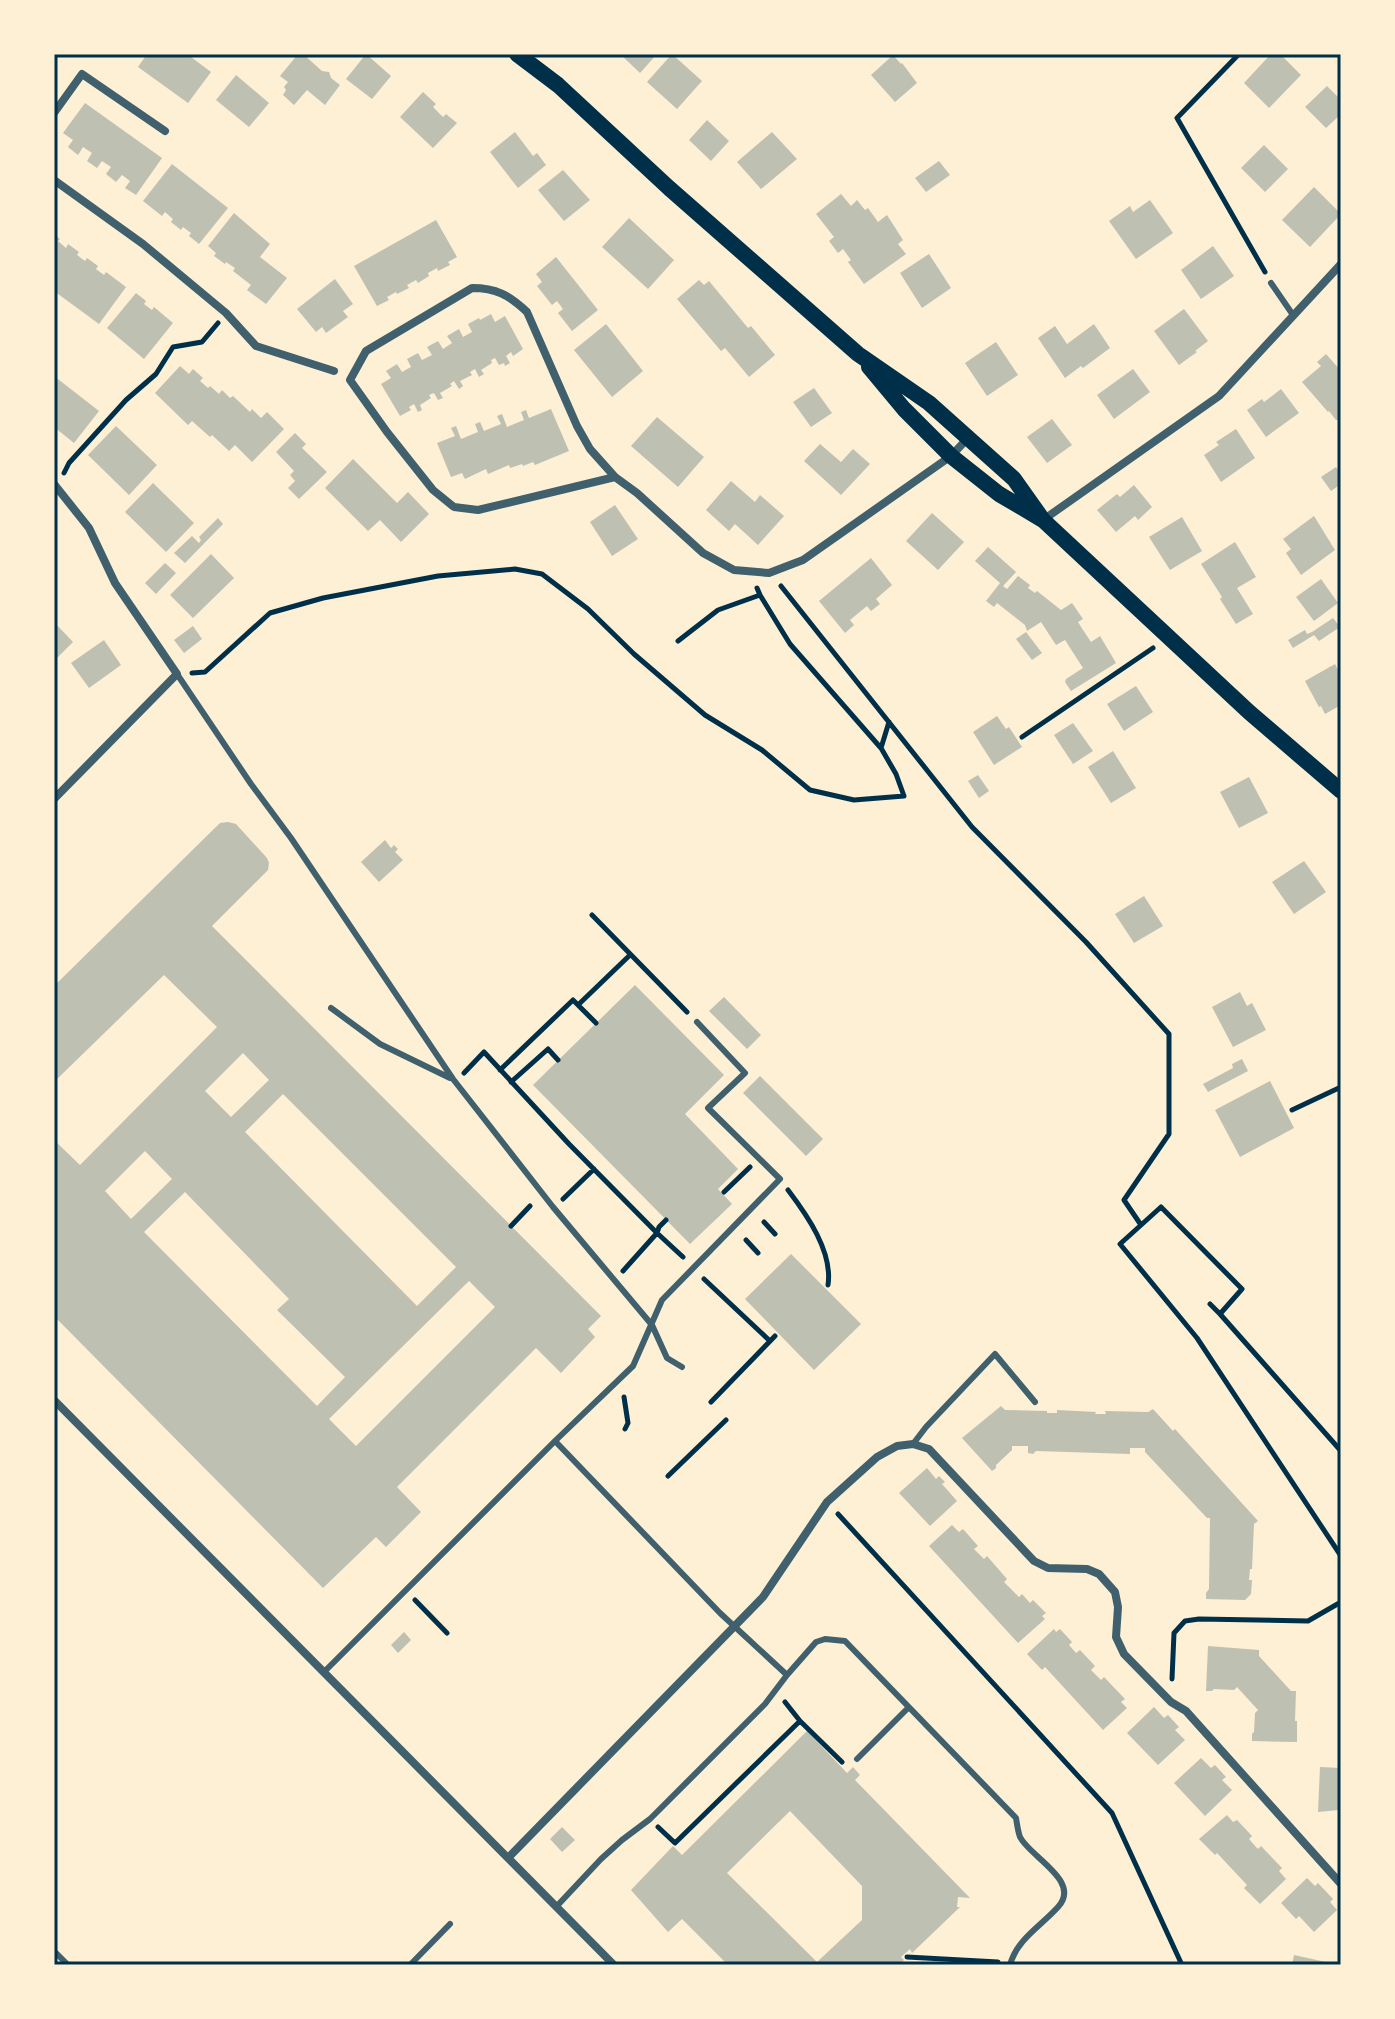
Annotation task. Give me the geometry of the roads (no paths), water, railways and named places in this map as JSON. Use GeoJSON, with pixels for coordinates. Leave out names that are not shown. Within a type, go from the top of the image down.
{"type":"FeatureCollection","features":[{"type":"Feature","properties":{"kind":"main road"},"geometry":{"type":"LineString","coordinates":[[517,54],[558,85],[669,188],[858,354],[929,403],[1014,479],[1043,520]]}},
{"type":"Feature","properties":{"kind":"main road"},"geometry":{"type":"LineString","coordinates":[[858,354],[904,409],[951,456],[999,494],[1043,520],[1249,712],[1341,791]]}},
{"type":"Feature","properties":{"kind":"street"},"geometry":{"type":"LineString","coordinates":[[54,113],[82,74],[165,131]]}},
{"type":"Feature","properties":{"kind":"street"},"geometry":{"type":"LineString","coordinates":[[54,180],[143,244],[226,313],[256,346],[334,371]]}},
{"type":"Feature","properties":{"kind":"street"},"geometry":{"type":"LineString","coordinates":[[1043,520],[1219,396],[1341,264]]}},
{"type":"Feature","properties":{"kind":"street"},"geometry":{"type":"LineString","coordinates":[[615,477],[478,510],[454,507],[433,490],[350,380],[366,351],[472,288],[491,288],[514,300],[527,312],[590,449],[615,477],[703,553],[734,570],[769,573],[803,560],[951,456],[968,438]]}},
{"type":"Feature","properties":{"kind":"street"},"geometry":{"type":"LineString","coordinates":[[54,484],[89,528],[115,583],[177,674],[54,799]]}},
{"type":"Feature","properties":{"kind":"street"},"geometry":{"type":"LineString","coordinates":[[54,1400],[614,1965]]}},
{"type":"Feature","properties":{"kind":"street"},"geometry":{"type":"LineString","coordinates":[[509,1857],[763,1597],[827,1502],[877,1457],[897,1446],[913,1444],[929,1449],[1034,1561],[1048,1568],[1087,1569],[1099,1574],[1115,1592],[1118,1607],[1116,1637],[1124,1654],[1171,1702],[1186,1711],[1341,1884]]}},
{"type":"Feature","properties":{"kind":"lane"},"geometry":{"type":"LineString","coordinates":[[1271,283],[1293,315]]}},
{"type":"Feature","properties":{"kind":"lane"},"geometry":{"type":"LineString","coordinates":[[177,674],[453,1079],[652,1325],[667,1358],[682,1367]]}},
{"type":"Feature","properties":{"kind":"lane"},"geometry":{"type":"LineString","coordinates":[[331,1008],[380,1044],[453,1079]]}},
{"type":"Feature","properties":{"kind":"lane"},"geometry":{"type":"LineString","coordinates":[[324,1672],[633,1366],[662,1300],[780,1179],[708,1108],[745,1073],[697,1022]]}},
{"type":"Feature","properties":{"kind":"lane"},"geometry":{"type":"LineString","coordinates":[[913,1444],[995,1354],[1035,1402]]}},
{"type":"Feature","properties":{"kind":"lane"},"geometry":{"type":"LineString","coordinates":[[555,1441],[720,1613],[787,1675]]}},
{"type":"Feature","properties":{"kind":"lane"},"geometry":{"type":"LineString","coordinates":[[556,1907],[601,1859],[650,1819],[765,1704],[816,1642],[825,1639],[845,1641],[1016,1818],[1020,1838],[1060,1880],[1065,1893],[1061,1904],[1014,1950],[1010,1964]]}},
{"type":"Feature","properties":{"kind":"lane"},"geometry":{"type":"LineString","coordinates":[[857,1759],[908,1708]]}},
{"type":"Feature","properties":{"kind":"lane"},"geometry":{"type":"LineString","coordinates":[[410,1965],[450,1924]]}},
{"type":"Feature","properties":{"kind":"lane"},"geometry":{"type":"LineString","coordinates":[[54,1951],[68,1965]]}}]}
